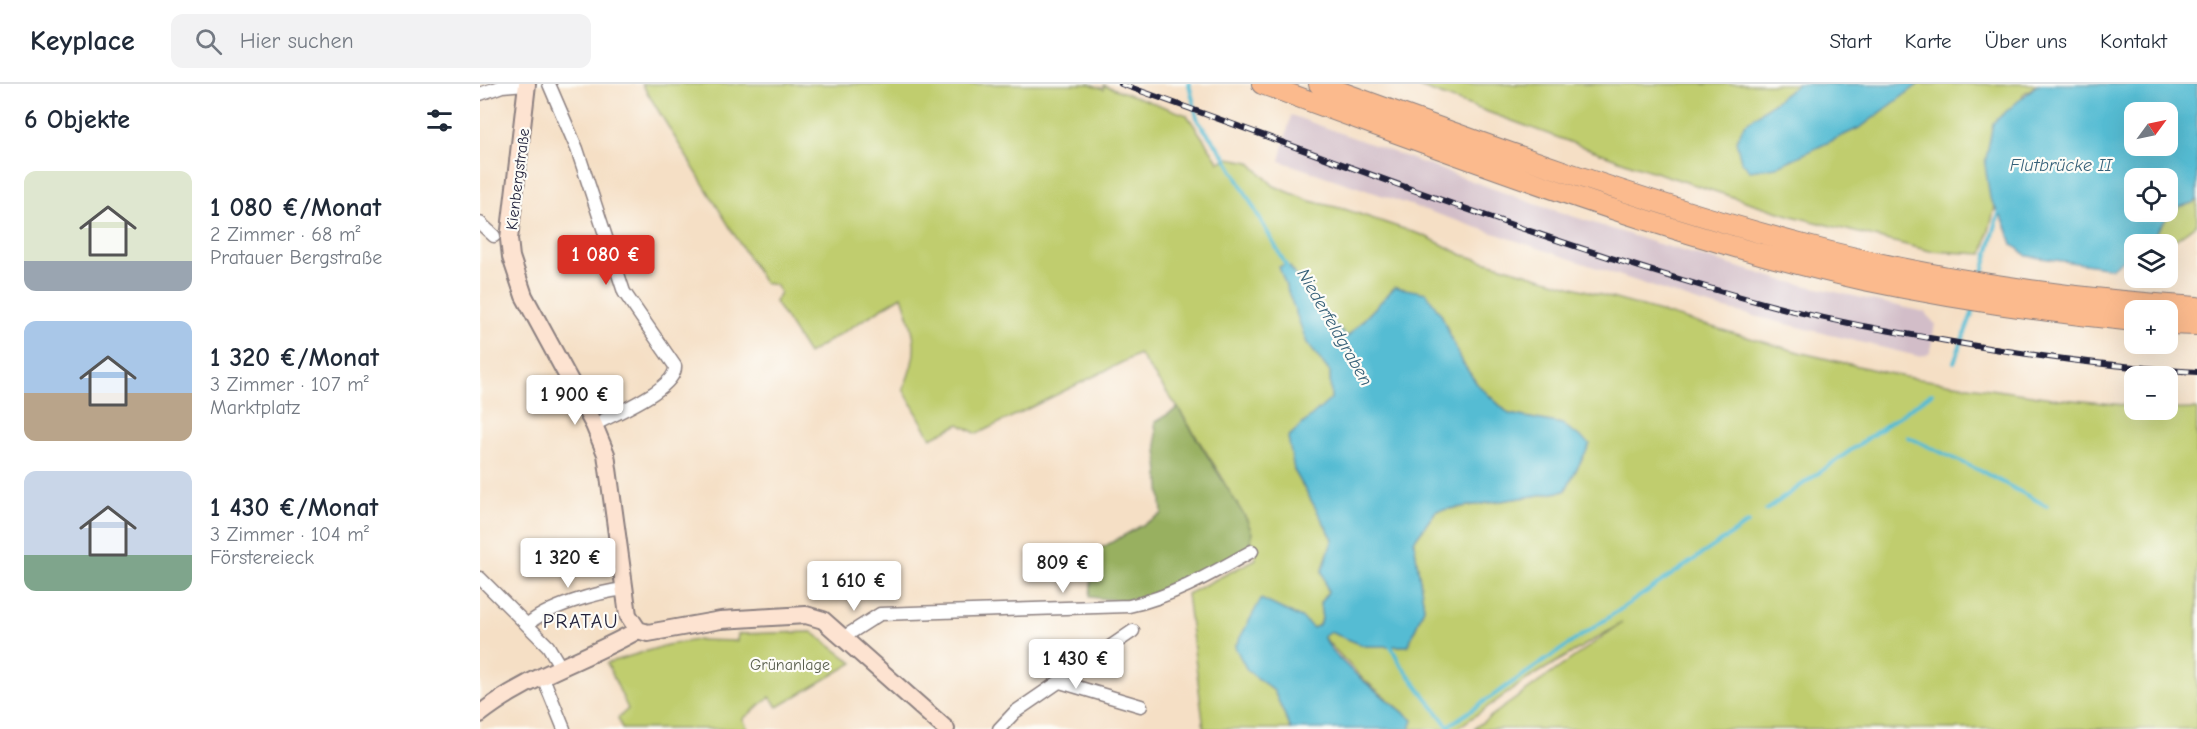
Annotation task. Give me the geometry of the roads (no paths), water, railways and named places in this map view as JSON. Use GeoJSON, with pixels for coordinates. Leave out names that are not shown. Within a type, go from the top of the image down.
{"type":"FeatureCollection","features":[{"type":"Feature","properties":{"kind":"main road"},"geometry":{"type":"LineString","coordinates":[[1319,84],[1555,169],[1663,205],[1932,284],[2014,307],[2124,320]]}},
{"type":"Feature","properties":{"kind":"main road"},"geometry":{"type":"LineString","coordinates":[[1270,87],[1655,222],[1798,263],[1932,284],[2197,307]]}},
{"type":"Feature","properties":{"kind":"main road"},"geometry":{"type":"LineString","coordinates":[[2178,325],[2197,326]]}},
{"type":"Feature","properties":{"kind":"street"},"geometry":{"type":"LineString","coordinates":[[480,94],[502,86],[526,84]]}},
{"type":"Feature","properties":{"kind":"street","name":"Kienbergstraße"},"geometry":{"type":"LineString","coordinates":[[526,84],[509,239],[515,273],[594,426],[606,454],[613,490],[628,615],[638,630]]}},
{"type":"Feature","properties":{"kind":"street"},"geometry":{"type":"LineString","coordinates":[[549,84],[577,149],[624,292],[675,366],[674,378],[662,388],[594,426]]}},
{"type":"Feature","properties":{"kind":"street"},"geometry":{"type":"LineString","coordinates":[[480,224],[494,236]]}},
{"type":"Feature","properties":{"kind":"street"},"geometry":{"type":"LineString","coordinates":[[844,637],[880,614],[1129,606],[1188,588],[1252,552]]}},
{"type":"Feature","properties":{"kind":"street"},"geometry":{"type":"LineString","coordinates":[[480,578],[555,654],[560,666]]}},
{"type":"Feature","properties":{"kind":"street"},"geometry":{"type":"LineString","coordinates":[[527,625],[542,614],[611,591],[625,589]]}},
{"type":"Feature","properties":{"kind":"street"},"geometry":{"type":"LineString","coordinates":[[480,714],[543,675],[617,642],[638,630],[648,633],[721,620],[806,615],[823,620],[844,637],[946,729]]}},
{"type":"Feature","properties":{"kind":"street"},"geometry":{"type":"LineString","coordinates":[[999,729],[1015,712],[1133,631]]}},
{"type":"Feature","properties":{"kind":"street"},"geometry":{"type":"LineString","coordinates":[[543,675],[564,729]]}},
{"type":"Feature","properties":{"kind":"street"},"geometry":{"type":"LineString","coordinates":[[1060,682],[1141,706]]}},
{"type":"Feature","properties":{"kind":"water"},"geometry":{"type":"Polygon","coordinates":[[[1798,84],[1919,84],[1861,127],[1776,167],[1750,171],[1741,161],[1736,141],[1744,125],[1798,84]]]}},
{"type":"Feature","properties":{"kind":"water","name":"Flutbrücke II"},"geometry":{"type":"Polygon","coordinates":[[[2038,84],[2197,84],[2197,200],[2178,208],[2178,168],[2124,168],[2124,222],[2164,222],[2155,234],[2124,234],[2124,259],[2112,268],[2027,256],[2012,244],[2005,223],[1990,198],[1985,164],[1993,123],[2038,84]]]}},
{"type":"Feature","properties":{"kind":"water"},"geometry":{"type":"Polygon","coordinates":[[[1285,264],[1290,267],[1314,305],[1347,337],[1395,287],[1426,293],[1441,314],[1460,359],[1477,384],[1509,414],[1562,424],[1590,444],[1565,491],[1436,511],[1414,541],[1424,608],[1408,646],[1365,646],[1330,632],[1323,637],[1352,671],[1413,720],[1410,729],[1291,729],[1274,691],[1247,670],[1235,647],[1261,599],[1303,619],[1313,628],[1318,626],[1322,619],[1320,603],[1328,592],[1322,571],[1333,539],[1294,470],[1288,437],[1331,399],[1330,372],[1307,343],[1279,267],[1285,264]]]}},
{"type":"Feature","properties":{"kind":"waterway","name":"Niederfeldgraben"},"geometry":{"type":"LineString","coordinates":[[1189,84],[1198,121],[1224,155],[1287,267]]}},
{"type":"Feature","properties":{"kind":"waterway"},"geometry":{"type":"LineString","coordinates":[[1982,276],[1999,213]]}},
{"type":"Feature","properties":{"kind":"waterway"},"geometry":{"type":"LineString","coordinates":[[1954,362],[1975,306]]}},
{"type":"Feature","properties":{"kind":"waterway"},"geometry":{"type":"LineString","coordinates":[[1766,510],[1932,393]]}},
{"type":"Feature","properties":{"kind":"waterway"},"geometry":{"type":"LineString","coordinates":[[1908,437],[1983,472],[2047,506]]}},
{"type":"Feature","properties":{"kind":"waterway"},"geometry":{"type":"LineString","coordinates":[[1448,726],[1748,523]]}},
{"type":"Feature","properties":{"kind":"waterway","name":"Niederfeldgraben"},"geometry":{"type":"LineString","coordinates":[[1389,642],[1399,662],[1450,729]]}},
{"type":"Feature","properties":{"kind":"railway"},"geometry":{"type":"LineString","coordinates":[[1121,84],[1524,229],[1688,282],[1770,305],[1855,324],[2005,351],[2101,364],[2197,372]]}},
{"type":"Feature","properties":{"kind":"district","name":"PRATAU"},"geometry":{"type":"Point","coordinates":[581,621]}},
{"type":"Feature","properties":{"kind":"park label","name":"Grünanlage"},"geometry":{"type":"Point","coordinates":[790,664]}}]}
